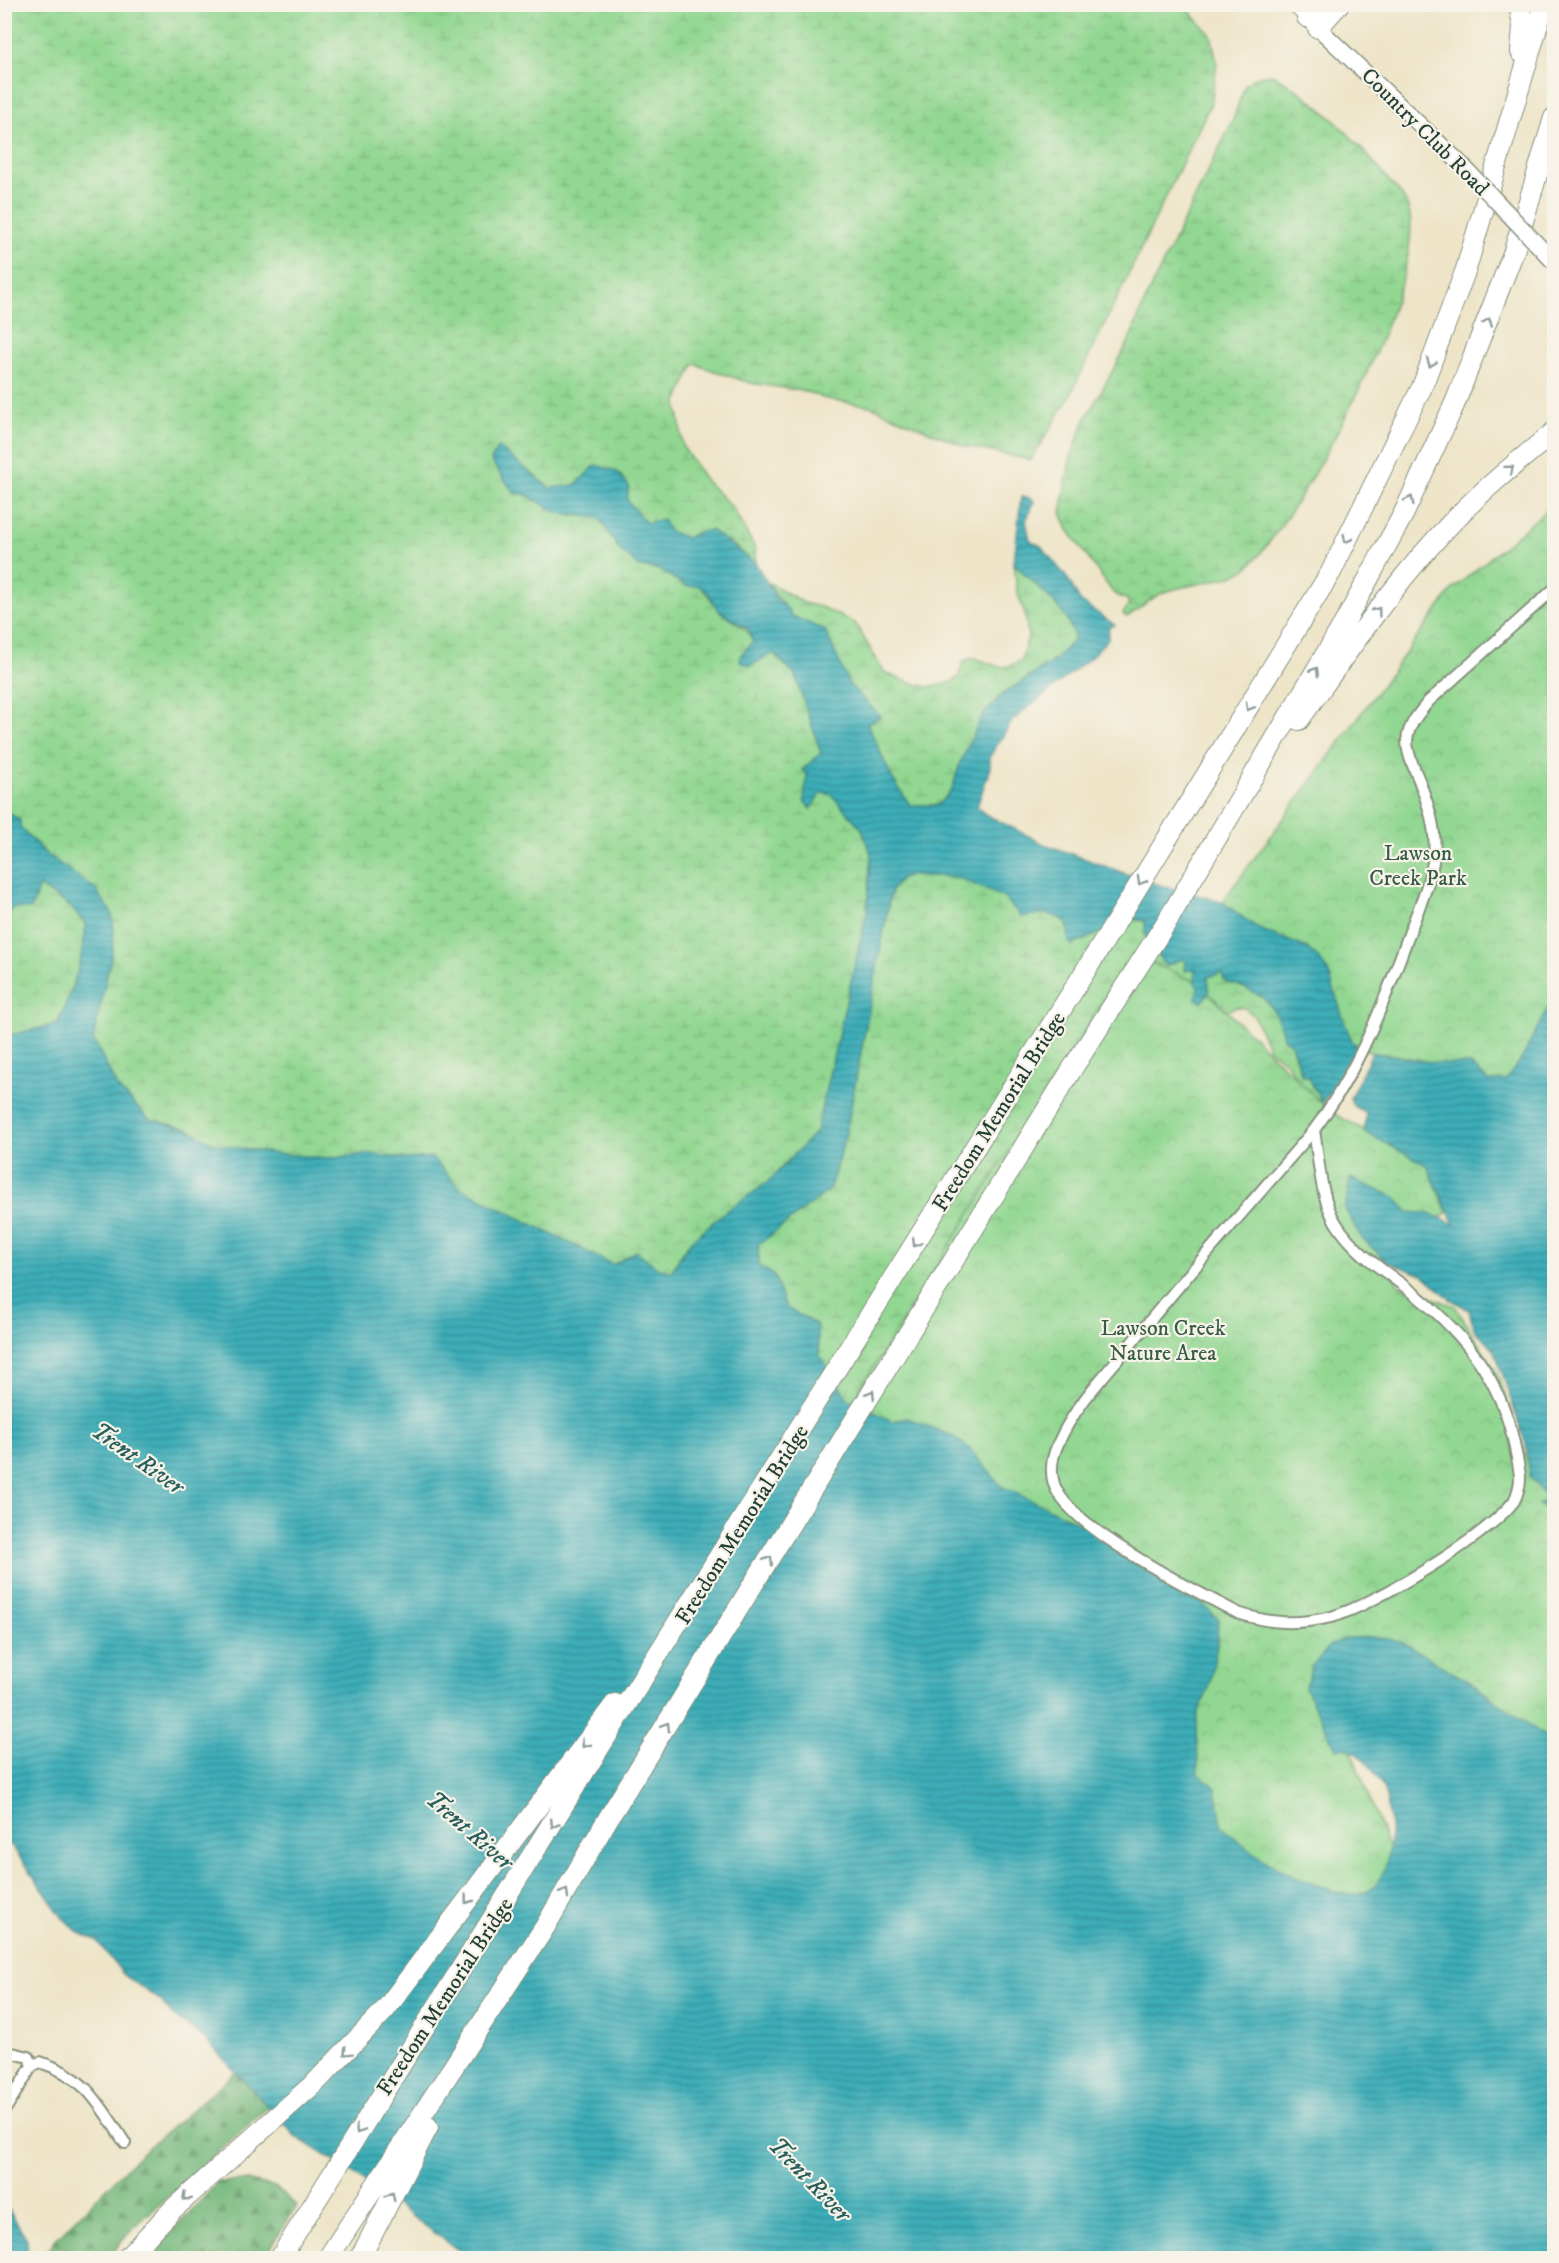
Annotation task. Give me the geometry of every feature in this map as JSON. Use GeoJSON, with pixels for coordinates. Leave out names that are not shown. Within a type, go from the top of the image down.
{"type":"FeatureCollection","features":[{"type":"Feature","properties":{"kind":"highway"},"geometry":{"type":"LineString","coordinates":[[1309,14],[1339,4]]}},
{"type":"Feature","properties":{"kind":"highway"},"geometry":{"type":"LineString","coordinates":[[1466,269],[1520,63],[1523,26],[1519,4]]}},
{"type":"Feature","properties":{"kind":"highway"},"geometry":{"type":"LineString","coordinates":[[1466,269],[1544,4]]}},
{"type":"Feature","properties":{"kind":"highway"},"geometry":{"type":"LineString","coordinates":[[1222,830],[1352,610],[1439,440],[1514,251],[1554,117]]}},
{"type":"Feature","properties":{"kind":"highway","name":"Freedom Memorial Bridge"},"geometry":{"type":"LineString","coordinates":[[280,2259],[306,2213],[696,1596],[1130,901],[1170,831],[1225,747],[1331,572],[1422,387],[1466,269]]}},
{"type":"Feature","properties":{"kind":"highway"},"geometry":{"type":"LineString","coordinates":[[1222,830],[1372,618],[1423,554],[1476,499],[1554,432]]}},
{"type":"Feature","properties":{"kind":"highway","name":"Freedom Memorial Bridge"},"geometry":{"type":"LineString","coordinates":[[328,2259],[534,1942],[1222,830]]}},
{"type":"Feature","properties":{"kind":"highway"},"geometry":{"type":"LineString","coordinates":[[127,2259],[173,2210],[229,2157],[317,2082],[385,2010],[696,1596]]}},
{"type":"Feature","properties":{"kind":"highway"},"geometry":{"type":"LineString","coordinates":[[362,2253],[424,2134],[534,1942]]}},
{"type":"Feature","properties":{"kind":"main road","name":"Country Club Road"},"geometry":{"type":"LineString","coordinates":[[1309,14],[1462,165],[1554,262]]}},
{"type":"Feature","properties":{"kind":"street"},"geometry":{"type":"LineString","coordinates":[[1314,1130],[1324,1190],[1334,1221],[1355,1249],[1443,1318],[1488,1372],[1502,1400],[1511,1429],[1520,1480],[1516,1499],[1503,1514],[1381,1596],[1334,1616],[1285,1623],[1261,1621],[1238,1613],[1084,1523],[1063,1502],[1054,1485],[1051,1465],[1058,1444],[1090,1394],[1140,1332],[1314,1130],[1338,1096],[1366,1043],[1427,885],[1434,856],[1434,828],[1428,803],[1411,760],[1407,740],[1413,720],[1429,701],[1554,589]]}},
{"type":"Feature","properties":{"kind":"street"},"geometry":{"type":"LineString","coordinates":[[4,2051],[29,2056],[32,2066]]}},
{"type":"Feature","properties":{"kind":"street"},"geometry":{"type":"LineString","coordinates":[[4,2111],[32,2066],[40,2062],[63,2069],[88,2090],[125,2143]]}},
{"type":"Feature","properties":{"kind":"green space"},"geometry":{"type":"Polygon","coordinates":[[[1183,4],[1211,35],[1217,63],[1211,103],[1070,396],[1031,460],[964,446],[870,406],[826,399],[804,391],[750,383],[694,364],[677,402],[683,447],[706,481],[731,506],[755,548],[756,564],[730,542],[699,532],[687,538],[646,523],[596,465],[575,485],[550,488],[498,447],[491,461],[515,494],[524,494],[558,512],[600,518],[619,549],[640,567],[658,569],[686,586],[699,586],[723,614],[746,630],[753,642],[741,654],[750,666],[773,653],[795,675],[821,753],[803,770],[807,773],[807,779],[821,793],[831,794],[862,829],[871,854],[867,912],[816,1132],[767,1183],[727,1210],[689,1243],[671,1272],[658,1268],[636,1251],[613,1265],[460,1188],[431,1158],[407,1159],[372,1154],[328,1158],[270,1153],[215,1144],[188,1129],[149,1119],[117,1087],[93,1039],[113,948],[95,889],[45,853],[20,827],[19,820],[5,811],[4,5],[1183,4]]]}},
{"type":"Feature","properties":{"kind":"green space"},"geometry":{"type":"Polygon","coordinates":[[[1272,74],[1304,95],[1334,120],[1361,148],[1406,202],[1410,235],[1402,280],[1383,334],[1358,391],[1329,448],[1270,541],[1240,573],[1160,594],[1127,617],[1123,614],[1129,604],[1128,600],[1114,594],[1068,530],[1061,513],[1070,460],[1084,422],[1128,343],[1147,296],[1233,120],[1245,85],[1256,77],[1272,74]]]}},
{"type":"Feature","properties":{"kind":"green space","name":"Lawson Creek Park"},"geometry":{"type":"Polygon","coordinates":[[[1554,504],[1554,996],[1533,1040],[1514,1071],[1506,1080],[1488,1081],[1470,1064],[1443,1065],[1395,1055],[1372,1053],[1353,1043],[1307,948],[1258,929],[1222,902],[1453,589],[1554,504]]]}},
{"type":"Feature","properties":{"kind":"green space"},"geometry":{"type":"Polygon","coordinates":[[[1014,563],[1067,619],[1074,640],[1055,660],[1003,694],[960,763],[952,790],[938,805],[910,805],[892,778],[867,723],[880,717],[849,685],[825,630],[790,615],[768,582],[804,603],[821,607],[855,623],[884,672],[927,687],[947,684],[958,678],[964,661],[974,658],[1002,667],[1021,661],[1028,637],[1025,614],[1017,591],[1014,563]]]}},
{"type":"Feature","properties":{"kind":"green space"},"geometry":{"type":"Polygon","coordinates":[[[912,875],[957,877],[1005,898],[1021,917],[1040,914],[1056,916],[1067,923],[1069,942],[1072,945],[1133,919],[1146,921],[1165,966],[1182,959],[1186,962],[1185,968],[1195,968],[1195,983],[1209,985],[1208,977],[1221,973],[1226,982],[1248,989],[1265,1000],[1276,1015],[1283,1038],[1291,1044],[1302,1076],[1308,1076],[1323,1104],[1304,1090],[1287,1063],[1269,1049],[1254,1016],[1245,1008],[1237,1007],[1219,1013],[874,1413],[848,1399],[820,1356],[816,1325],[786,1308],[774,1276],[759,1265],[758,1245],[829,1190],[845,1138],[891,891],[901,878],[912,875]]]}},
{"type":"Feature","properties":{"kind":"green space"},"geometry":{"type":"Polygon","coordinates":[[[38,885],[70,906],[86,925],[82,951],[72,988],[57,1024],[5,1036],[5,942],[8,943],[11,936],[5,925],[12,907],[35,901],[38,885]]]}},
{"type":"Feature","properties":{"kind":"green space","name":"Lawson Creek Nature Area"},"geometry":{"type":"Polygon","coordinates":[[[1132,954],[1198,983],[1331,1112],[1427,1165],[1447,1213],[1428,1226],[1384,1232],[1379,1255],[1399,1285],[1455,1306],[1496,1371],[1526,1458],[1554,1517],[1554,1774],[1345,1735],[1389,1849],[1385,1898],[1367,1918],[1244,1876],[1176,1759],[1199,1711],[1201,1669],[838,1424],[1132,954]]]}},
{"type":"Feature","properties":{"kind":"green space"},"geometry":{"type":"Polygon","coordinates":[[[237,2071],[269,2106],[132,2229],[108,2258],[43,2258],[55,2240],[137,2157],[237,2071]]]}},
{"type":"Feature","properties":{"kind":"green space"},"geometry":{"type":"Polygon","coordinates":[[[250,2181],[275,2187],[297,2206],[264,2258],[148,2258],[218,2182],[250,2181]]]}},
{"type":"Feature","properties":{"kind":"water","name":"Trent River"},"geometry":{"type":"Polygon","coordinates":[[[498,447],[550,488],[575,485],[596,465],[616,471],[629,486],[627,500],[646,523],[663,519],[669,531],[687,538],[699,532],[711,530],[756,564],[778,601],[789,610],[790,615],[825,630],[849,684],[881,717],[867,723],[892,778],[910,805],[938,805],[952,790],[960,763],[982,716],[1003,694],[1055,660],[1074,640],[1067,619],[1014,563],[1021,497],[1034,501],[1026,521],[1030,540],[1041,546],[1068,579],[1080,601],[1115,625],[1109,627],[1108,639],[1090,658],[1013,720],[990,756],[990,768],[977,807],[985,814],[1044,844],[1146,881],[1222,902],[1259,929],[1307,948],[1328,971],[1345,1024],[1353,1043],[1360,1048],[1345,1076],[1333,1083],[1336,1093],[1327,1096],[1323,1104],[1308,1076],[1303,1076],[1291,1044],[1283,1038],[1276,1015],[1265,1000],[1248,989],[1226,982],[1221,973],[1208,977],[1209,992],[1202,1002],[1196,999],[1198,986],[1195,983],[1195,968],[1185,971],[1186,962],[1182,959],[1165,966],[1145,935],[1145,921],[1133,919],[1072,945],[1069,942],[1067,923],[1056,916],[1045,914],[1021,917],[1005,898],[957,877],[912,875],[901,878],[891,891],[845,1138],[829,1190],[758,1245],[759,1265],[774,1276],[786,1308],[816,1324],[820,1356],[848,1399],[892,1421],[908,1418],[952,1436],[969,1448],[1001,1486],[1090,1528],[1137,1564],[1201,1602],[1218,1619],[1217,1646],[1209,1688],[1197,1716],[1198,1773],[1216,1788],[1222,1827],[1272,1864],[1312,1884],[1352,1895],[1360,1894],[1371,1888],[1380,1878],[1386,1865],[1390,1833],[1387,1803],[1381,1784],[1358,1755],[1346,1747],[1336,1749],[1305,1688],[1312,1666],[1331,1645],[1346,1638],[1379,1637],[1401,1642],[1471,1683],[1554,1743],[1554,2258],[469,2258],[354,2174],[296,2137],[206,2040],[172,2015],[161,2001],[124,1975],[97,1941],[78,1932],[62,1917],[12,1846],[5,1843],[5,1036],[58,1024],[76,976],[86,925],[70,906],[39,886],[31,909],[12,908],[5,925],[5,811],[20,820],[20,827],[45,853],[95,889],[111,911],[114,929],[113,948],[93,1039],[117,1087],[149,1119],[188,1129],[215,1144],[270,1153],[328,1158],[372,1154],[407,1159],[431,1157],[460,1188],[613,1265],[636,1251],[658,1268],[671,1272],[689,1243],[727,1210],[767,1183],[816,1132],[867,912],[871,854],[862,829],[831,794],[821,793],[811,809],[804,801],[807,773],[802,770],[821,753],[795,675],[773,653],[750,666],[740,661],[741,655],[753,642],[748,629],[718,610],[708,593],[699,586],[686,586],[658,569],[640,567],[619,549],[599,518],[558,513],[525,494],[515,494],[491,461],[498,447]]]}},
{"type":"Feature","properties":{"kind":"water"},"geometry":{"type":"Polygon","coordinates":[[[1554,996],[1554,1517],[1538,1503],[1544,1501],[1544,1494],[1530,1477],[1526,1445],[1494,1349],[1474,1329],[1469,1310],[1450,1299],[1423,1275],[1387,1262],[1361,1237],[1345,1209],[1350,1178],[1395,1197],[1408,1212],[1431,1214],[1454,1224],[1427,1165],[1364,1132],[1366,1113],[1353,1105],[1350,1098],[1372,1053],[1433,1062],[1470,1064],[1488,1081],[1506,1080],[1522,1058],[1554,996]]]}},
{"type":"Feature","properties":{"kind":"water"},"geometry":{"type":"Polygon","coordinates":[[[5,2204],[27,2239],[28,2258],[8,2258],[5,2251],[5,2204]]]}}]}
